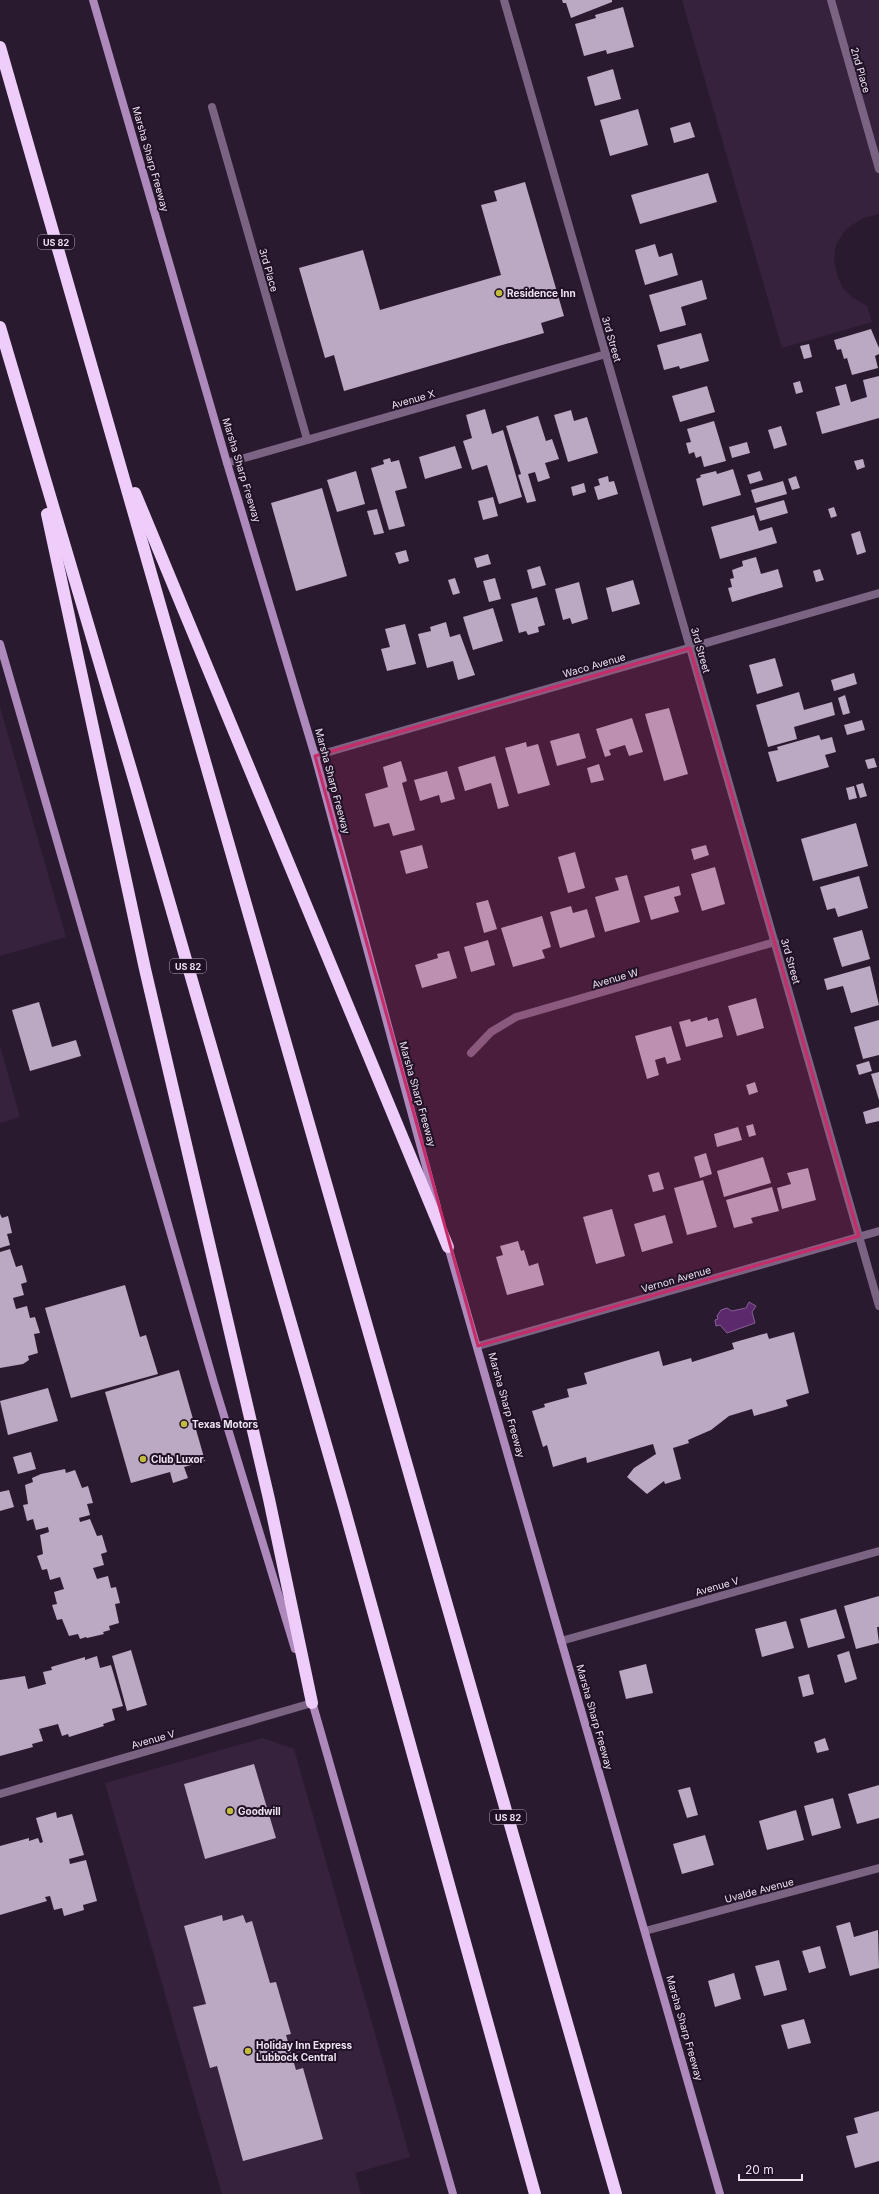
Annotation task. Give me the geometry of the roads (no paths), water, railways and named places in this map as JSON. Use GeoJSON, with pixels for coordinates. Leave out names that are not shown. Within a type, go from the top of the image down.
{"type":"FeatureCollection","features":[{"type":"Feature","properties":{"kind":"highway","name":"US 82"},"geometry":{"type":"LineString","coordinates":[[0,47],[111,436],[229,839],[616,2194]]}},
{"type":"Feature","properties":{"kind":"highway","name":"US 82"},"geometry":{"type":"LineString","coordinates":[[0,327],[135,783],[342,1499],[535,2194]]}},
{"type":"Feature","properties":{"kind":"highway"},"geometry":{"type":"LineString","coordinates":[[29,427],[145,968],[269,1500],[312,1703]]}},
{"type":"Feature","properties":{"kind":"highway"},"geometry":{"type":"LineString","coordinates":[[111,436],[448,1247]]}},
{"type":"Feature","properties":{"kind":"main road","name":"Marsha Sharp Freeway"},"geometry":{"type":"LineString","coordinates":[[93,0],[227,463],[315,756],[448,1247],[478,1346],[720,2194]]}},
{"type":"Feature","properties":{"kind":"main road"},"geometry":{"type":"LineString","coordinates":[[0,644],[214,1383],[312,1703],[453,2194]]}},
{"type":"Feature","properties":{"kind":"street","name":"3rd Street"},"geometry":{"type":"LineString","coordinates":[[504,0],[879,1306]]}},
{"type":"Feature","properties":{"kind":"street","name":"2nd Place"},"geometry":{"type":"LineString","coordinates":[[831,0],[879,169]]}},
{"type":"Feature","properties":{"kind":"street","name":"3rd Place"},"geometry":{"type":"LineString","coordinates":[[212,107],[307,439]]}},
{"type":"Feature","properties":{"kind":"street","name":"Avenue X"},"geometry":{"type":"LineString","coordinates":[[227,463],[606,354]]}},
{"type":"Feature","properties":{"kind":"street","name":"Waco Avenue"},"geometry":{"type":"LineString","coordinates":[[315,756],[879,594]]}},
{"type":"Feature","properties":{"kind":"street","name":"Avenue W"},"geometry":{"type":"LineString","coordinates":[[471,1053],[491,1032],[516,1017],[775,942]]}},
{"type":"Feature","properties":{"kind":"street","name":"Vernon Avenue"},"geometry":{"type":"LineString","coordinates":[[478,1346],[879,1231]]}},
{"type":"Feature","properties":{"kind":"street","name":"Avenue V"},"geometry":{"type":"LineString","coordinates":[[561,1641],[879,1551]]}},
{"type":"Feature","properties":{"kind":"street","name":"Avenue V"},"geometry":{"type":"LineString","coordinates":[[0,1794],[312,1703]]}},
{"type":"Feature","properties":{"kind":"street","name":"Uvalde Avenue"},"geometry":{"type":"LineString","coordinates":[[645,1931],[879,1868]]}},
{"type":"Feature","properties":{"kind":"place","name":"Residence Inn"},"geometry":{"type":"Point","coordinates":[499,293]}},
{"type":"Feature","properties":{"kind":"place","name":"Texas Motors"},"geometry":{"type":"Point","coordinates":[184,1424]}},
{"type":"Feature","properties":{"kind":"place","name":"Club Luxor"},"geometry":{"type":"Point","coordinates":[143,1459]}},
{"type":"Feature","properties":{"kind":"place","name":"Goodwill"},"geometry":{"type":"Point","coordinates":[230,1811]}},
{"type":"Feature","properties":{"kind":"place","name":"Holiday Inn Express Lubbock Central"},"geometry":{"type":"Point","coordinates":[248,2051]}}]}
